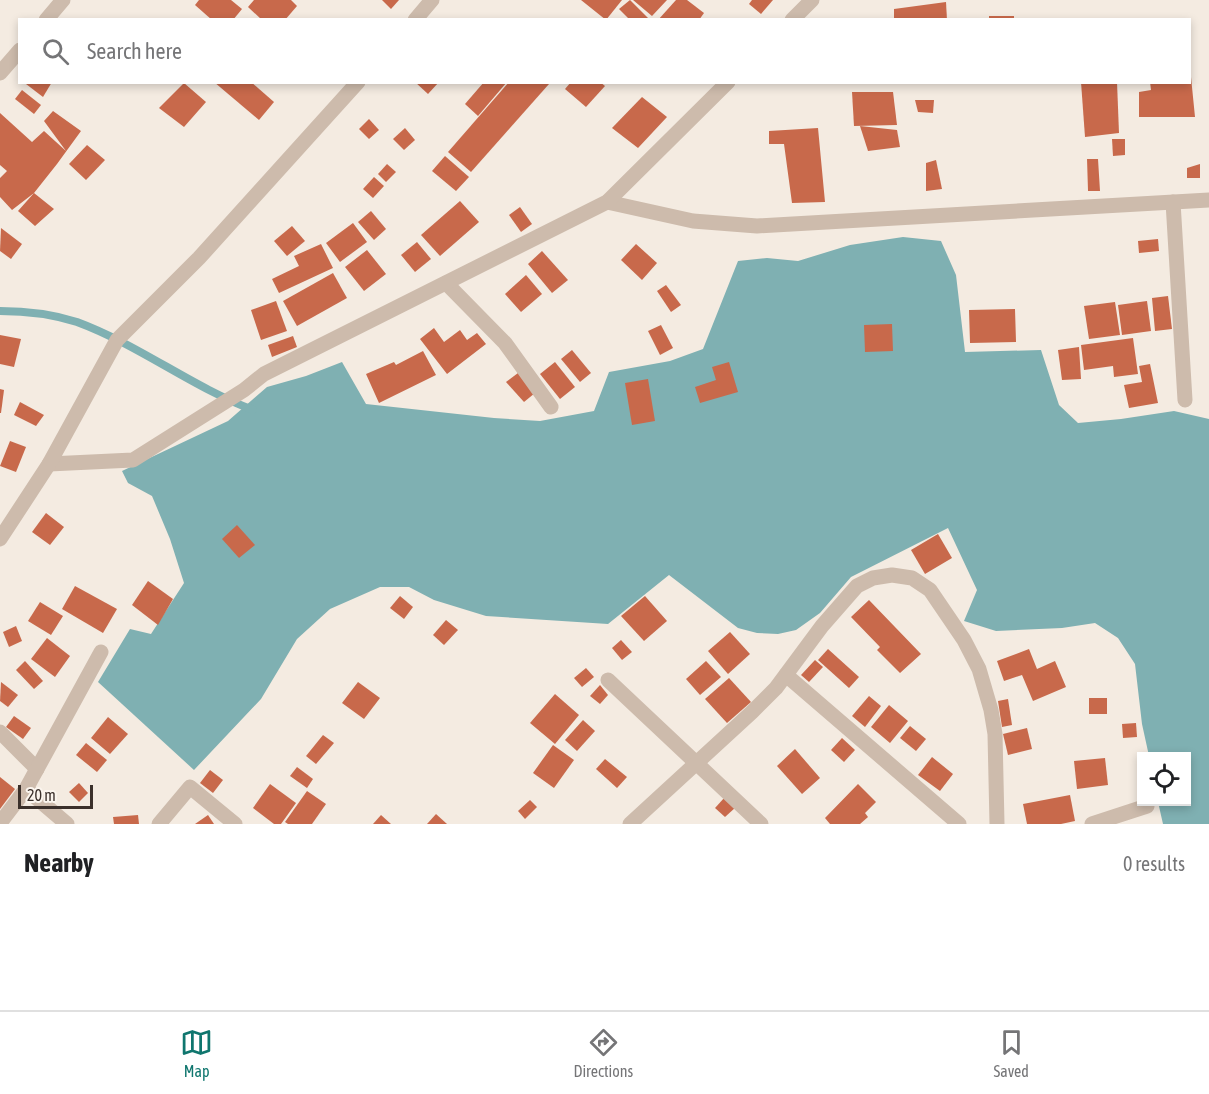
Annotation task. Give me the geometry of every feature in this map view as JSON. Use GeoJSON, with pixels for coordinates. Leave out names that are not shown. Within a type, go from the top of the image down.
{"type":"FeatureCollection","features":[{"type":"Feature","properties":{"kind":"street"},"geometry":{"type":"LineString","coordinates":[[48,18],[63,0]]}},
{"type":"Feature","properties":{"kind":"street"},"geometry":{"type":"LineString","coordinates":[[417,18],[432,0]]}},
{"type":"Feature","properties":{"kind":"street"},"geometry":{"type":"LineString","coordinates":[[794,18],[812,0]]}},
{"type":"Feature","properties":{"kind":"street"},"geometry":{"type":"LineString","coordinates":[[0,73],[18,52]]}},
{"type":"Feature","properties":{"kind":"street"},"geometry":{"type":"LineString","coordinates":[[0,539],[49,464],[117,340],[199,258],[356,84]]}},
{"type":"Feature","properties":{"kind":"street"},"geometry":{"type":"LineString","coordinates":[[49,464],[133,460],[244,390],[264,374],[606,202],[726,84]]}},
{"type":"Feature","properties":{"kind":"street"},"geometry":{"type":"LineString","coordinates":[[606,202],[693,221],[757,226],[1209,200]]}},
{"type":"Feature","properties":{"kind":"street"},"geometry":{"type":"LineString","coordinates":[[1173,202],[1185,400]]}},
{"type":"Feature","properties":{"kind":"street"},"geometry":{"type":"LineString","coordinates":[[446,283],[505,343],[551,407]]}},
{"type":"Feature","properties":{"kind":"street"},"geometry":{"type":"LineString","coordinates":[[630,824],[752,712],[786,675],[822,626],[857,586],[873,578],[892,575],[912,578],[930,590],[964,640],[979,669],[991,710],[995,734],[997,824]]}},
{"type":"Feature","properties":{"kind":"street"},"geometry":{"type":"LineString","coordinates":[[0,823],[26,789],[101,652]]}},
{"type":"Feature","properties":{"kind":"street"},"geometry":{"type":"LineString","coordinates":[[786,675],[959,824]]}},
{"type":"Feature","properties":{"kind":"street"},"geometry":{"type":"LineString","coordinates":[[608,680],[759,823]]}},
{"type":"Feature","properties":{"kind":"street"},"geometry":{"type":"LineString","coordinates":[[0,732],[37,769]]}},
{"type":"Feature","properties":{"kind":"street"},"geometry":{"type":"LineString","coordinates":[[159,824],[190,787],[235,824]]}},
{"type":"Feature","properties":{"kind":"street"},"geometry":{"type":"LineString","coordinates":[[26,789],[67,824]]}},
{"type":"Feature","properties":{"kind":"street"},"geometry":{"type":"LineString","coordinates":[[1092,824],[1147,806]]}},
{"type":"Feature","properties":{"kind":"water"},"geometry":{"type":"Polygon","coordinates":[[[903,237],[941,241],[956,275],[965,352],[1041,350],[1059,405],[1078,423],[1174,411],[1209,419],[1209,824],[1163,824],[1159,806],[1191,806],[1191,752],[1148,752],[1142,724],[1135,664],[1118,638],[1095,623],[1062,628],[996,631],[964,621],[977,590],[948,528],[851,577],[820,613],[796,630],[778,634],[757,633],[738,628],[669,575],[608,624],[486,616],[434,600],[409,587],[380,587],[330,609],[297,639],[261,699],[194,770],[98,682],[130,629],[151,634],[184,583],[170,539],[152,496],[128,483],[122,471],[228,421],[267,387],[306,376],[342,362],[366,404],[540,421],[594,411],[609,372],[670,361],[703,349],[738,261],[767,258],[798,261],[850,245],[903,237]]]}},
{"type":"Feature","properties":{"kind":"building"},"geometry":{"type":"Polygon","coordinates":[[[199,0],[231,0],[242,9],[235,18],[210,18],[195,5],[199,0]]]}},
{"type":"Feature","properties":{"kind":"building"},"geometry":{"type":"Polygon","coordinates":[[[254,0],[291,0],[297,6],[287,18],[260,18],[248,7],[254,0]]]}},
{"type":"Feature","properties":{"kind":"building"},"geometry":{"type":"Polygon","coordinates":[[[382,0],[399,0],[391,9],[382,0]]]}},
{"type":"Feature","properties":{"kind":"building"},"geometry":{"type":"Polygon","coordinates":[[[581,0],[622,0],[608,18],[604,18],[581,0]]]}},
{"type":"Feature","properties":{"kind":"building"},"geometry":{"type":"Polygon","coordinates":[[[630,0],[648,18],[628,18],[619,9],[630,0]]]}},
{"type":"Feature","properties":{"kind":"building"},"geometry":{"type":"Polygon","coordinates":[[[633,0],[667,0],[652,16],[633,0]]]}},
{"type":"Feature","properties":{"kind":"building"},"geometry":{"type":"Polygon","coordinates":[[[676,0],[687,0],[704,13],[700,18],[660,18],[676,0]]]}},
{"type":"Feature","properties":{"kind":"building"},"geometry":{"type":"Polygon","coordinates":[[[752,0],[773,0],[761,14],[749,4],[752,0]]]}},
{"type":"Feature","properties":{"kind":"building"},"geometry":{"type":"Polygon","coordinates":[[[946,2],[947,18],[894,18],[894,9],[946,2]]]}},
{"type":"Feature","properties":{"kind":"building"},"geometry":{"type":"Polygon","coordinates":[[[989,16],[1014,16],[1014,18],[989,18],[989,16]]]}},
{"type":"Feature","properties":{"kind":"building"},"geometry":{"type":"Polygon","coordinates":[[[1191,77],[1195,117],[1139,117],[1139,92],[1151,90],[1150,84],[1191,84],[1191,77]]]}},
{"type":"Feature","properties":{"kind":"building"},"geometry":{"type":"Polygon","coordinates":[[[26,84],[51,84],[43,97],[26,84]]]}},
{"type":"Feature","properties":{"kind":"building"},"geometry":{"type":"Polygon","coordinates":[[[183,84],[206,102],[184,127],[159,108],[183,84]]]}},
{"type":"Feature","properties":{"kind":"building"},"geometry":{"type":"Polygon","coordinates":[[[216,84],[253,84],[274,102],[259,120],[216,84]]]}},
{"type":"Feature","properties":{"kind":"building"},"geometry":{"type":"Polygon","coordinates":[[[417,84],[437,84],[428,94],[417,84]]]}},
{"type":"Feature","properties":{"kind":"building"},"geometry":{"type":"Polygon","coordinates":[[[482,84],[505,84],[478,116],[465,104],[482,84]]]}},
{"type":"Feature","properties":{"kind":"building"},"geometry":{"type":"Polygon","coordinates":[[[507,84],[549,84],[471,172],[448,152],[507,84]]]}},
{"type":"Feature","properties":{"kind":"building"},"geometry":{"type":"Polygon","coordinates":[[[569,84],[602,84],[605,86],[586,107],[565,89],[569,84]]]}},
{"type":"Feature","properties":{"kind":"building"},"geometry":{"type":"Polygon","coordinates":[[[1081,84],[1117,84],[1119,133],[1085,137],[1081,84]]]}},
{"type":"Feature","properties":{"kind":"building"},"geometry":{"type":"Polygon","coordinates":[[[22,90],[41,105],[34,114],[15,99],[22,90]]]}},
{"type":"Feature","properties":{"kind":"building"},"geometry":{"type":"Polygon","coordinates":[[[852,92],[893,92],[897,125],[854,126],[852,92]]]}},
{"type":"Feature","properties":{"kind":"building"},"geometry":{"type":"Polygon","coordinates":[[[642,97],[667,117],[638,148],[612,128],[642,97]]]}},
{"type":"Feature","properties":{"kind":"building"},"geometry":{"type":"Polygon","coordinates":[[[915,100],[934,100],[933,113],[918,112],[915,100]]]}},
{"type":"Feature","properties":{"kind":"building"},"geometry":{"type":"Polygon","coordinates":[[[53,111],[81,131],[57,164],[34,193],[12,210],[0,197],[0,178],[7,171],[0,165],[0,113],[32,142],[44,131],[66,151],[44,121],[53,111]]]}},
{"type":"Feature","properties":{"kind":"building"},"geometry":{"type":"Polygon","coordinates":[[[369,119],[379,130],[369,139],[359,129],[369,119]]]}},
{"type":"Feature","properties":{"kind":"building"},"geometry":{"type":"Polygon","coordinates":[[[860,126],[897,130],[900,147],[868,151],[860,126]]]}},
{"type":"Feature","properties":{"kind":"building"},"geometry":{"type":"Polygon","coordinates":[[[405,128],[415,140],[404,150],[393,139],[405,128]]]}},
{"type":"Feature","properties":{"kind":"building"},"geometry":{"type":"Polygon","coordinates":[[[818,128],[825,202],[792,203],[784,144],[769,144],[769,131],[818,128]]]}},
{"type":"Feature","properties":{"kind":"building"},"geometry":{"type":"Polygon","coordinates":[[[1112,139],[1125,139],[1125,155],[1113,156],[1112,139]]]}},
{"type":"Feature","properties":{"kind":"building"},"geometry":{"type":"Polygon","coordinates":[[[87,145],[105,160],[86,180],[69,164],[87,145]]]}},
{"type":"Feature","properties":{"kind":"building"},"geometry":{"type":"Polygon","coordinates":[[[445,156],[469,177],[456,191],[432,171],[445,156]]]}},
{"type":"Feature","properties":{"kind":"building"},"geometry":{"type":"Polygon","coordinates":[[[1087,159],[1098,159],[1100,191],[1088,191],[1087,159]]]}},
{"type":"Feature","properties":{"kind":"building"},"geometry":{"type":"Polygon","coordinates":[[[936,160],[942,189],[926,191],[926,163],[936,160]]]}},
{"type":"Feature","properties":{"kind":"building"},"geometry":{"type":"Polygon","coordinates":[[[387,164],[396,172],[386,182],[378,174],[387,164]]]}},
{"type":"Feature","properties":{"kind":"building"},"geometry":{"type":"Polygon","coordinates":[[[1200,164],[1200,178],[1187,178],[1187,168],[1200,164]]]}},
{"type":"Feature","properties":{"kind":"building"},"geometry":{"type":"Polygon","coordinates":[[[374,177],[384,186],[373,198],[363,189],[374,177]]]}},
{"type":"Feature","properties":{"kind":"building"},"geometry":{"type":"Polygon","coordinates":[[[34,193],[54,209],[35,226],[18,211],[34,193]]]}},
{"type":"Feature","properties":{"kind":"building"},"geometry":{"type":"Polygon","coordinates":[[[460,201],[479,222],[440,256],[421,235],[460,201]]]}},
{"type":"Feature","properties":{"kind":"building"},"geometry":{"type":"Polygon","coordinates":[[[520,207],[532,224],[521,232],[509,215],[520,207]]]}},
{"type":"Feature","properties":{"kind":"building"},"geometry":{"type":"Polygon","coordinates":[[[371,211],[386,229],[374,240],[358,222],[371,211]]]}},
{"type":"Feature","properties":{"kind":"building"},"geometry":{"type":"Polygon","coordinates":[[[353,223],[367,242],[340,262],[326,243],[353,223]]]}},
{"type":"Feature","properties":{"kind":"building"},"geometry":{"type":"Polygon","coordinates":[[[292,226],[305,241],[287,256],[274,241],[292,226]]]}},
{"type":"Feature","properties":{"kind":"building"},"geometry":{"type":"Polygon","coordinates":[[[1,228],[22,244],[11,259],[0,251],[1,228]]]}},
{"type":"Feature","properties":{"kind":"building"},"geometry":{"type":"Polygon","coordinates":[[[1158,239],[1159,251],[1139,253],[1138,241],[1158,239]]]}},
{"type":"Feature","properties":{"kind":"building"},"geometry":{"type":"Polygon","coordinates":[[[417,242],[431,259],[415,272],[401,255],[417,242]]]}},
{"type":"Feature","properties":{"kind":"building"},"geometry":{"type":"Polygon","coordinates":[[[321,244],[333,268],[279,293],[272,279],[299,266],[294,256],[321,244]]]}},
{"type":"Feature","properties":{"kind":"building"},"geometry":{"type":"Polygon","coordinates":[[[636,244],[657,263],[642,280],[621,260],[636,244]]]}},
{"type":"Feature","properties":{"kind":"building"},"geometry":{"type":"Polygon","coordinates":[[[367,250],[386,274],[364,291],[345,267],[367,250]]]}},
{"type":"Feature","properties":{"kind":"building"},"geometry":{"type":"Polygon","coordinates":[[[542,251],[568,280],[552,293],[528,264],[542,251]]]}},
{"type":"Feature","properties":{"kind":"building"},"geometry":{"type":"Polygon","coordinates":[[[333,273],[347,298],[297,326],[283,301],[333,273]]]}},
{"type":"Feature","properties":{"kind":"building"},"geometry":{"type":"Polygon","coordinates":[[[526,275],[542,294],[521,312],[505,294],[526,275]]]}},
{"type":"Feature","properties":{"kind":"building"},"geometry":{"type":"Polygon","coordinates":[[[666,285],[681,305],[671,312],[657,291],[666,285]]]}},
{"type":"Feature","properties":{"kind":"building"},"geometry":{"type":"Polygon","coordinates":[[[1168,296],[1172,329],[1155,331],[1152,298],[1168,296]]]}},
{"type":"Feature","properties":{"kind":"building"},"geometry":{"type":"Polygon","coordinates":[[[276,301],[287,331],[261,340],[251,310],[276,301]]]}},
{"type":"Feature","properties":{"kind":"building"},"geometry":{"type":"Polygon","coordinates":[[[1147,301],[1151,331],[1122,335],[1118,305],[1147,301]]]}},
{"type":"Feature","properties":{"kind":"building"},"geometry":{"type":"Polygon","coordinates":[[[1115,302],[1120,335],[1089,339],[1084,306],[1115,302]]]}},
{"type":"Feature","properties":{"kind":"building"},"geometry":{"type":"Polygon","coordinates":[[[1015,309],[1016,342],[970,343],[969,310],[1015,309]]]}},
{"type":"Feature","properties":{"kind":"building"},"geometry":{"type":"Polygon","coordinates":[[[892,324],[893,351],[865,352],[864,325],[892,324]]]}},
{"type":"Feature","properties":{"kind":"building"},"geometry":{"type":"Polygon","coordinates":[[[661,325],[673,348],[660,355],[648,331],[661,325]]]}},
{"type":"Feature","properties":{"kind":"building"},"geometry":{"type":"Polygon","coordinates":[[[434,328],[444,342],[460,330],[467,340],[477,333],[486,344],[447,374],[420,339],[434,328]]]}},
{"type":"Feature","properties":{"kind":"building"},"geometry":{"type":"Polygon","coordinates":[[[0,335],[21,339],[14,367],[0,364],[0,335]]]}},
{"type":"Feature","properties":{"kind":"building"},"geometry":{"type":"Polygon","coordinates":[[[293,336],[297,347],[272,357],[268,345],[293,336]]]}},
{"type":"Feature","properties":{"kind":"building"},"geometry":{"type":"Polygon","coordinates":[[[1133,338],[1138,374],[1114,377],[1113,366],[1084,370],[1081,345],[1133,338]]]}},
{"type":"Feature","properties":{"kind":"building"},"geometry":{"type":"Polygon","coordinates":[[[1079,347],[1081,379],[1062,380],[1058,350],[1079,347]]]}},
{"type":"Feature","properties":{"kind":"building"},"geometry":{"type":"Polygon","coordinates":[[[572,350],[591,373],[580,382],[561,359],[572,350]]]}},
{"type":"Feature","properties":{"kind":"building"},"geometry":{"type":"Polygon","coordinates":[[[423,351],[436,375],[379,403],[366,374],[394,362],[396,365],[423,351]]]}},
{"type":"Feature","properties":{"kind":"building"},"geometry":{"type":"Polygon","coordinates":[[[555,362],[575,387],[560,399],[540,374],[555,362]]]}},
{"type":"Feature","properties":{"kind":"building"},"geometry":{"type":"Polygon","coordinates":[[[729,362],[738,392],[700,403],[695,387],[716,380],[712,367],[729,362]]]}},
{"type":"Feature","properties":{"kind":"building"},"geometry":{"type":"Polygon","coordinates":[[[1150,364],[1158,403],[1129,408],[1124,385],[1142,382],[1139,366],[1150,364]]]}},
{"type":"Feature","properties":{"kind":"building"},"geometry":{"type":"Polygon","coordinates":[[[518,373],[535,393],[524,402],[506,382],[518,373]]]}},
{"type":"Feature","properties":{"kind":"building"},"geometry":{"type":"Polygon","coordinates":[[[648,379],[655,421],[632,425],[625,383],[648,379]]]}},
{"type":"Feature","properties":{"kind":"building"},"geometry":{"type":"Polygon","coordinates":[[[0,389],[4,390],[1,413],[0,413],[0,389]]]}},
{"type":"Feature","properties":{"kind":"building"},"geometry":{"type":"Polygon","coordinates":[[[20,402],[44,415],[36,426],[14,415],[20,402]]]}},
{"type":"Feature","properties":{"kind":"building"},"geometry":{"type":"Polygon","coordinates":[[[10,441],[26,447],[16,472],[0,466],[10,441]]]}},
{"type":"Feature","properties":{"kind":"building"},"geometry":{"type":"Polygon","coordinates":[[[46,513],[64,527],[50,545],[32,532],[46,513]]]}},
{"type":"Feature","properties":{"kind":"building"},"geometry":{"type":"Polygon","coordinates":[[[237,525],[255,545],[239,558],[222,539],[237,525]]]}},
{"type":"Feature","properties":{"kind":"building"},"geometry":{"type":"Polygon","coordinates":[[[938,534],[952,558],[925,574],[911,550],[938,534]]]}},
{"type":"Feature","properties":{"kind":"building"},"geometry":{"type":"Polygon","coordinates":[[[148,581],[173,599],[158,625],[132,605],[148,581]]]}},
{"type":"Feature","properties":{"kind":"building"},"geometry":{"type":"Polygon","coordinates":[[[75,586],[117,609],[103,633],[62,609],[75,586]]]}},
{"type":"Feature","properties":{"kind":"building"},"geometry":{"type":"Polygon","coordinates":[[[400,596],[413,607],[404,619],[390,608],[400,596]]]}},
{"type":"Feature","properties":{"kind":"building"},"geometry":{"type":"Polygon","coordinates":[[[645,596],[667,621],[644,641],[621,616],[645,596]]]}},
{"type":"Feature","properties":{"kind":"building"},"geometry":{"type":"Polygon","coordinates":[[[869,600],[921,654],[900,673],[877,650],[880,647],[851,617],[869,600]]]}},
{"type":"Feature","properties":{"kind":"building"},"geometry":{"type":"Polygon","coordinates":[[[40,602],[63,616],[51,635],[28,621],[40,602]]]}},
{"type":"Feature","properties":{"kind":"building"},"geometry":{"type":"Polygon","coordinates":[[[446,620],[458,630],[444,645],[433,635],[446,620]]]}},
{"type":"Feature","properties":{"kind":"building"},"geometry":{"type":"Polygon","coordinates":[[[16,626],[22,641],[9,647],[3,632],[16,626]]]}},
{"type":"Feature","properties":{"kind":"building"},"geometry":{"type":"Polygon","coordinates":[[[730,632],[750,654],[728,674],[708,651],[730,632]]]}},
{"type":"Feature","properties":{"kind":"building"},"geometry":{"type":"Polygon","coordinates":[[[47,638],[70,656],[55,677],[31,659],[47,638]]]}},
{"type":"Feature","properties":{"kind":"building"},"geometry":{"type":"Polygon","coordinates":[[[621,640],[632,652],[622,660],[612,648],[621,640]]]}},
{"type":"Feature","properties":{"kind":"building"},"geometry":{"type":"Polygon","coordinates":[[[828,649],[859,677],[849,688],[818,660],[828,649]]]}},
{"type":"Feature","properties":{"kind":"building"},"geometry":{"type":"Polygon","coordinates":[[[1029,649],[1037,669],[1055,661],[1066,687],[1033,701],[1022,675],[1004,681],[997,661],[1029,649]]]}},
{"type":"Feature","properties":{"kind":"building"},"geometry":{"type":"Polygon","coordinates":[[[815,660],[823,667],[809,682],[801,675],[815,660]]]}},
{"type":"Feature","properties":{"kind":"building"},"geometry":{"type":"Polygon","coordinates":[[[25,661],[43,681],[34,689],[16,670],[25,661]]]}},
{"type":"Feature","properties":{"kind":"building"},"geometry":{"type":"Polygon","coordinates":[[[706,661],[721,677],[700,695],[686,679],[706,661]]]}},
{"type":"Feature","properties":{"kind":"building"},"geometry":{"type":"Polygon","coordinates":[[[586,668],[594,677],[582,687],[574,678],[586,668]]]}},
{"type":"Feature","properties":{"kind":"building"},"geometry":{"type":"Polygon","coordinates":[[[729,678],[751,702],[727,723],[705,699],[729,678]]]}},
{"type":"Feature","properties":{"kind":"building"},"geometry":{"type":"Polygon","coordinates":[[[1,682],[18,695],[8,707],[0,701],[1,682]]]}},
{"type":"Feature","properties":{"kind":"building"},"geometry":{"type":"Polygon","coordinates":[[[358,682],[380,698],[364,719],[342,703],[358,682]]]}},
{"type":"Feature","properties":{"kind":"building"},"geometry":{"type":"Polygon","coordinates":[[[600,685],[608,695],[600,704],[590,696],[600,685]]]}},
{"type":"Feature","properties":{"kind":"building"},"geometry":{"type":"Polygon","coordinates":[[[555,694],[579,715],[555,744],[530,723],[555,694]]]}},
{"type":"Feature","properties":{"kind":"building"},"geometry":{"type":"Polygon","coordinates":[[[869,696],[881,706],[865,727],[852,716],[869,696]]]}},
{"type":"Feature","properties":{"kind":"building"},"geometry":{"type":"Polygon","coordinates":[[[1089,698],[1107,698],[1107,714],[1089,714],[1089,698]]]}},
{"type":"Feature","properties":{"kind":"building"},"geometry":{"type":"Polygon","coordinates":[[[1008,699],[1012,725],[1002,727],[998,701],[1008,699]]]}},
{"type":"Feature","properties":{"kind":"building"},"geometry":{"type":"Polygon","coordinates":[[[889,705],[908,721],[890,743],[871,727],[889,705]]]}},
{"type":"Feature","properties":{"kind":"building"},"geometry":{"type":"Polygon","coordinates":[[[14,716],[31,728],[23,739],[6,727],[14,716]]]}},
{"type":"Feature","properties":{"kind":"building"},"geometry":{"type":"Polygon","coordinates":[[[108,717],[128,734],[110,754],[91,738],[108,717]]]}},
{"type":"Feature","properties":{"kind":"building"},"geometry":{"type":"Polygon","coordinates":[[[583,720],[595,731],[577,751],[565,740],[583,720]]]}},
{"type":"Feature","properties":{"kind":"building"},"geometry":{"type":"Polygon","coordinates":[[[1136,723],[1137,737],[1123,738],[1122,724],[1136,723]]]}},
{"type":"Feature","properties":{"kind":"building"},"geometry":{"type":"Polygon","coordinates":[[[910,726],[926,739],[916,751],[900,738],[910,726]]]}},
{"type":"Feature","properties":{"kind":"building"},"geometry":{"type":"Polygon","coordinates":[[[1027,728],[1032,749],[1008,755],[1003,734],[1027,728]]]}},
{"type":"Feature","properties":{"kind":"building"},"geometry":{"type":"Polygon","coordinates":[[[323,735],[334,743],[316,764],[306,756],[323,735]]]}},
{"type":"Feature","properties":{"kind":"building"},"geometry":{"type":"Polygon","coordinates":[[[842,738],[855,750],[844,762],[831,750],[842,738]]]}},
{"type":"Feature","properties":{"kind":"building"},"geometry":{"type":"Polygon","coordinates":[[[86,743],[107,760],[97,772],[76,755],[86,743]]]}},
{"type":"Feature","properties":{"kind":"building"},"geometry":{"type":"Polygon","coordinates":[[[553,745],[574,760],[554,788],[533,773],[553,745]]]}},
{"type":"Feature","properties":{"kind":"building"},"geometry":{"type":"Polygon","coordinates":[[[795,749],[820,778],[802,794],[777,766],[795,749]]]}},
{"type":"Feature","properties":{"kind":"building"},"geometry":{"type":"Polygon","coordinates":[[[932,757],[953,774],[940,791],[918,775],[932,757]]]}},
{"type":"Feature","properties":{"kind":"building"},"geometry":{"type":"Polygon","coordinates":[[[1105,758],[1108,785],[1077,789],[1074,761],[1105,758]]]}},
{"type":"Feature","properties":{"kind":"building"},"geometry":{"type":"Polygon","coordinates":[[[605,759],[627,777],[617,788],[596,769],[605,759]]]}},
{"type":"Feature","properties":{"kind":"building"},"geometry":{"type":"Polygon","coordinates":[[[297,767],[313,779],[307,788],[290,776],[297,767]]]}},
{"type":"Feature","properties":{"kind":"building"},"geometry":{"type":"Polygon","coordinates":[[[210,770],[223,780],[213,793],[200,783],[210,770]]]}},
{"type":"Feature","properties":{"kind":"building"},"geometry":{"type":"Polygon","coordinates":[[[0,777],[15,789],[0,809],[0,777]]]}},
{"type":"Feature","properties":{"kind":"building"},"geometry":{"type":"Polygon","coordinates":[[[79,783],[88,793],[79,802],[69,792],[79,783]]]}},
{"type":"Feature","properties":{"kind":"building"},"geometry":{"type":"Polygon","coordinates":[[[270,784],[296,803],[281,824],[274,824],[253,808],[270,784]]]}},
{"type":"Feature","properties":{"kind":"building"},"geometry":{"type":"Polygon","coordinates":[[[858,784],[876,802],[865,813],[868,817],[860,824],[830,824],[825,818],[858,784]]]}},
{"type":"Feature","properties":{"kind":"building"},"geometry":{"type":"Polygon","coordinates":[[[307,791],[326,804],[312,824],[288,824],[285,822],[307,791]]]}},
{"type":"Feature","properties":{"kind":"building"},"geometry":{"type":"Polygon","coordinates":[[[1070,795],[1075,821],[1061,824],[1027,824],[1023,804],[1070,795]]]}},
{"type":"Feature","properties":{"kind":"building"},"geometry":{"type":"Polygon","coordinates":[[[725,797],[736,807],[725,817],[715,808],[725,797]]]}},
{"type":"Feature","properties":{"kind":"building"},"geometry":{"type":"Polygon","coordinates":[[[530,800],[537,807],[525,819],[518,811],[530,800]]]}},
{"type":"Feature","properties":{"kind":"building"},"geometry":{"type":"Polygon","coordinates":[[[436,814],[447,824],[427,824],[436,814]]]}},
{"type":"Feature","properties":{"kind":"building"},"geometry":{"type":"Polygon","coordinates":[[[138,815],[139,824],[114,824],[113,817],[138,815]]]}},
{"type":"Feature","properties":{"kind":"building"},"geometry":{"type":"Polygon","coordinates":[[[208,815],[214,824],[195,824],[208,815]]]}},
{"type":"Feature","properties":{"kind":"building"},"geometry":{"type":"Polygon","coordinates":[[[381,815],[391,824],[373,824],[381,815]]]}},
{"type":"Feature","properties":{"kind":"waterway"},"geometry":{"type":"LineString","coordinates":[[0,311],[39,314],[77,322],[100,331],[208,390],[253,410]]}}]}
